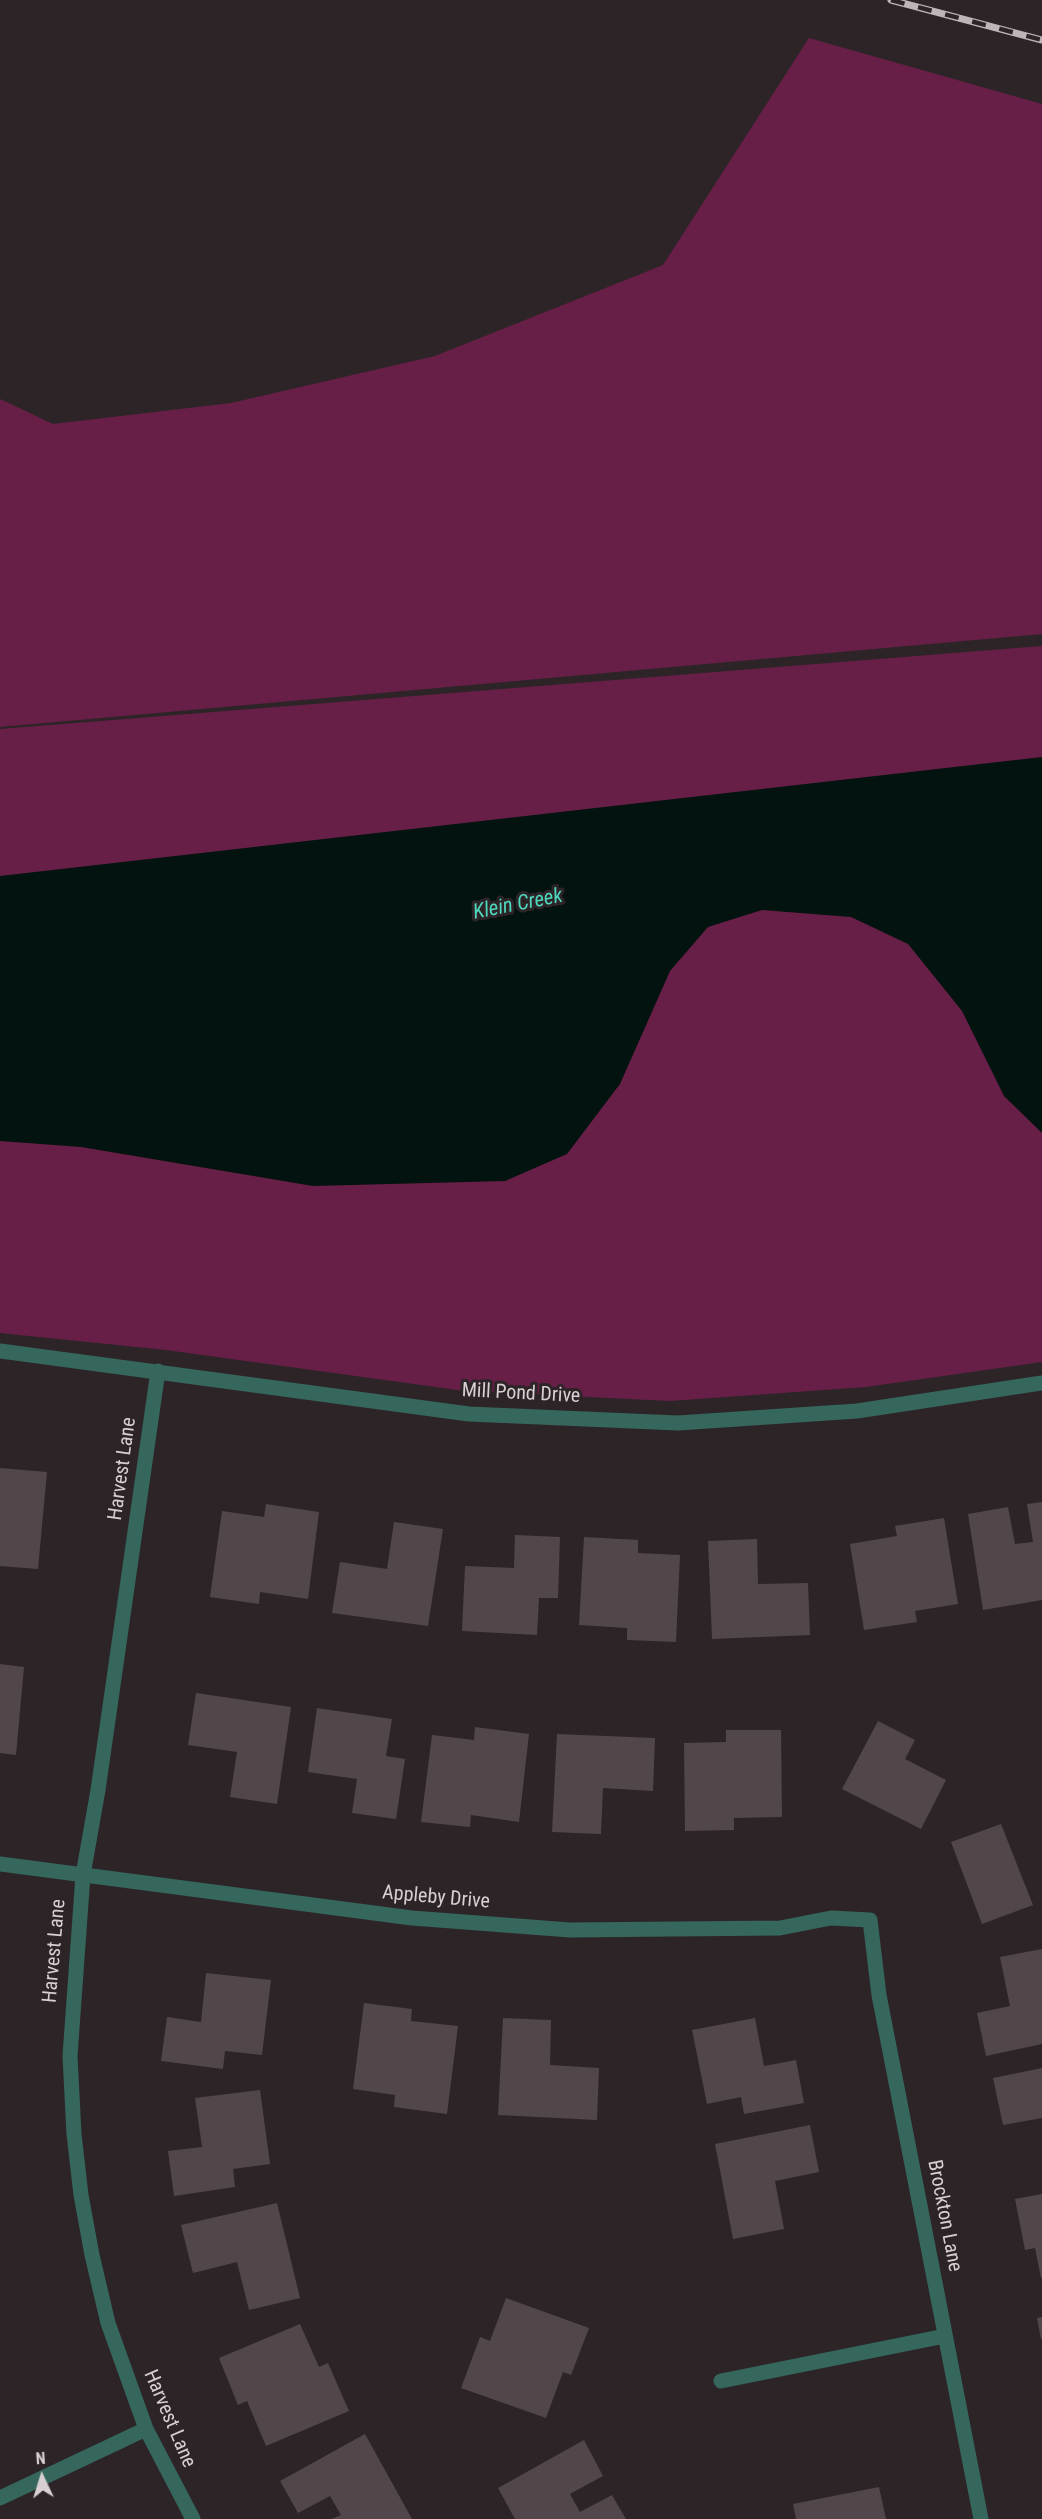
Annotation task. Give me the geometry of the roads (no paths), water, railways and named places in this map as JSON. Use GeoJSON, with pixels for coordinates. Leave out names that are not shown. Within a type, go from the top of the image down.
{"type":"FeatureCollection","features":[{"type":"Feature","properties":{"kind":"street","name":"Mill Pond Drive"},"geometry":{"type":"LineString","coordinates":[[0,1351],[470,1414],[678,1423],[857,1412],[1042,1383]]}},
{"type":"Feature","properties":{"kind":"street","name":"Harvest Lane"},"geometry":{"type":"LineString","coordinates":[[158,1371],[99,1778],[82,1875],[70,2056],[74,2134],[81,2194],[108,2323],[146,2429],[193,2519]]}},
{"type":"Feature","properties":{"kind":"street","name":"Appleby Drive"},"geometry":{"type":"LineString","coordinates":[[0,1864],[412,1918],[570,1930],[780,1928],[831,1918],[870,1920]]}},
{"type":"Feature","properties":{"kind":"street","name":"Brockton Lane"},"geometry":{"type":"LineString","coordinates":[[870,1920],[879,1995],[981,2519]]}},
{"type":"Feature","properties":{"kind":"street"},"geometry":{"type":"LineString","coordinates":[[721,2380],[945,2336]]}},
{"type":"Feature","properties":{"kind":"street"},"geometry":{"type":"LineString","coordinates":[[0,2498],[146,2429]]}},
{"type":"Feature","properties":{"kind":"water","name":"Klein Creek"},"geometry":{"type":"Polygon","coordinates":[[[1042,757],[1042,1133],[1004,1096],[962,1011],[908,944],[851,917],[762,910],[708,927],[670,971],[620,1084],[567,1154],[505,1181],[313,1186],[81,1147],[0,1141],[0,876],[1042,757]]]}},
{"type":"Feature","properties":{"kind":"railway"},"geometry":{"type":"LineString","coordinates":[[891,0],[1042,40]]}}]}
